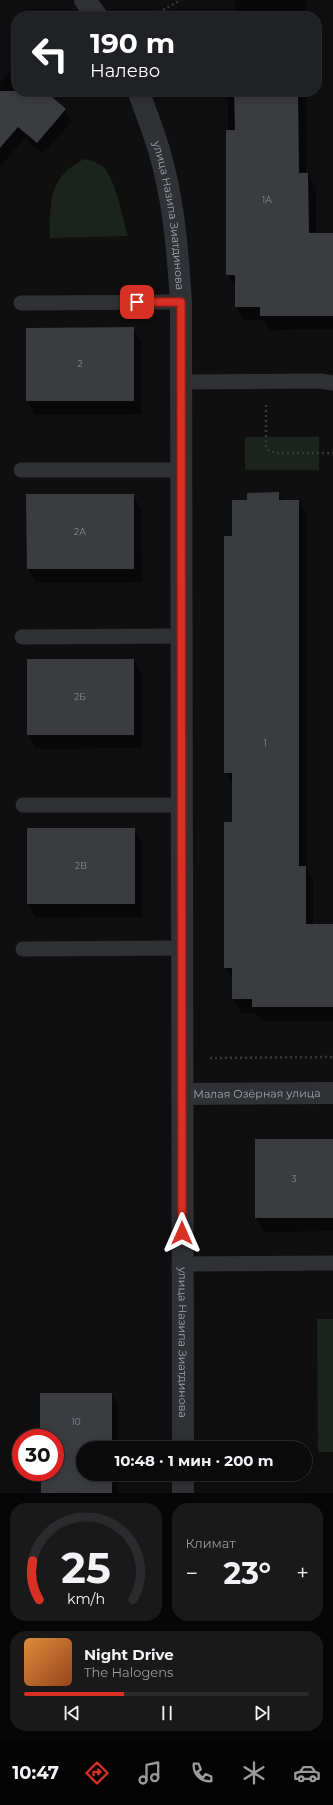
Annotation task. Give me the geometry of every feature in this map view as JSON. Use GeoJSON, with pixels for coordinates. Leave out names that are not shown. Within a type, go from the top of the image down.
{"type":"FeatureCollection","features":[{"type":"Feature","properties":{"kind":"street"},"geometry":{"type":"LineString","coordinates":[[85,0],[93,12]]}},
{"type":"Feature","properties":{"kind":"street","name":"улица Назипа Зиатдинова"},"geometry":{"type":"LineString","coordinates":[[140,96],[152,127],[164,169],[175,227],[181,302],[183,1441]]}},
{"type":"Feature","properties":{"kind":"street","name":"Малая Озёрная улица"},"geometry":{"type":"LineString","coordinates":[[182,1094],[333,1093]]}},
{"type":"Feature","properties":{"kind":"street"},"geometry":{"type":"LineString","coordinates":[[183,1481],[183,1493]]}},
{"type":"Feature","properties":{"kind":"lane"},"geometry":{"type":"LineString","coordinates":[[21,303],[181,302]]}},
{"type":"Feature","properties":{"kind":"lane"},"geometry":{"type":"LineString","coordinates":[[181,382],[320,381],[333,383]]}},
{"type":"Feature","properties":{"kind":"lane"},"geometry":{"type":"LineString","coordinates":[[21,470],[181,470]]}},
{"type":"Feature","properties":{"kind":"lane"},"geometry":{"type":"LineString","coordinates":[[22,637],[181,636]]}},
{"type":"Feature","properties":{"kind":"lane"},"geometry":{"type":"LineString","coordinates":[[23,805],[182,805]]}},
{"type":"Feature","properties":{"kind":"lane"},"geometry":{"type":"LineString","coordinates":[[23,949],[182,948]]}},
{"type":"Feature","properties":{"kind":"lane"},"geometry":{"type":"LineString","coordinates":[[182,1264],[333,1263]]}},
{"type":"Feature","properties":{"kind":"path"},"geometry":{"type":"LineString","coordinates":[[159,12],[181,0]]}},
{"type":"Feature","properties":{"kind":"path"},"geometry":{"type":"LineString","coordinates":[[266,382],[266,446],[268,450],[277,453],[333,453]]}},
{"type":"Feature","properties":{"kind":"path"},"geometry":{"type":"LineString","coordinates":[[182,1058],[333,1057]]}},
{"type":"Feature","properties":{"kind":"shaded area"},"geometry":{"type":"Polygon","coordinates":[[[84,159],[102,166],[110,176],[128,236],[50,238],[51,202],[57,183],[72,166],[84,159]]]}},
{"type":"Feature","properties":{"kind":"shaded area"},"geometry":{"type":"Polygon","coordinates":[[[245,437],[319,437],[319,470],[245,470],[245,437]]]}},
{"type":"Feature","properties":{"kind":"shaded area"},"geometry":{"type":"Polygon","coordinates":[[[317,1319],[333,1319],[333,1452],[318,1452],[317,1319]]]}},
{"type":"Feature","properties":{"kind":"building"},"geometry":{"type":"Polygon","coordinates":[[[0,91],[12,91],[12,96],[51,96],[66,109],[37,143],[18,127],[0,148],[0,91]]]}},
{"type":"Feature","properties":{"kind":"building"},"geometry":{"type":"Polygon","coordinates":[[[234,96],[298,96],[299,173],[308,173],[309,233],[333,233],[333,316],[260,316],[260,307],[235,307],[235,275],[226,275],[226,130],[235,130],[234,96]]]}},
{"type":"Feature","properties":{"kind":"building"},"geometry":{"type":"Polygon","coordinates":[[[134,327],[134,401],[26,401],[26,328],[134,327]]]}},
{"type":"Feature","properties":{"kind":"building"},"geometry":{"type":"Polygon","coordinates":[[[279,492],[279,500],[299,500],[299,866],[306,866],[306,924],[333,924],[333,1007],[252,1007],[252,999],[232,999],[232,968],[224,968],[224,822],[232,822],[232,773],[224,773],[224,536],[232,536],[232,500],[247,500],[247,493],[279,492]]]}},
{"type":"Feature","properties":{"kind":"building"},"geometry":{"type":"Polygon","coordinates":[[[26,494],[134,494],[134,569],[27,569],[26,494]]]}},
{"type":"Feature","properties":{"kind":"building"},"geometry":{"type":"Polygon","coordinates":[[[27,659],[134,659],[134,735],[27,735],[27,659]]]}},
{"type":"Feature","properties":{"kind":"building"},"geometry":{"type":"Polygon","coordinates":[[[27,828],[135,828],[135,904],[27,904],[27,828]]]}},
{"type":"Feature","properties":{"kind":"building"},"geometry":{"type":"Polygon","coordinates":[[[255,1139],[333,1139],[333,1218],[255,1218],[255,1139]]]}},
{"type":"Feature","properties":{"kind":"building"},"geometry":{"type":"Polygon","coordinates":[[[40,1393],[112,1393],[112,1441],[76,1441],[76,1481],[112,1481],[112,1493],[41,1493],[41,1481],[64,1481],[64,1429],[40,1429],[40,1393]]]}},
{"type":"Feature","properties":{"kind":"route"},"geometry":{"type":"LineString","coordinates":[[137,302],[181,302],[182,1233]]}}]}
